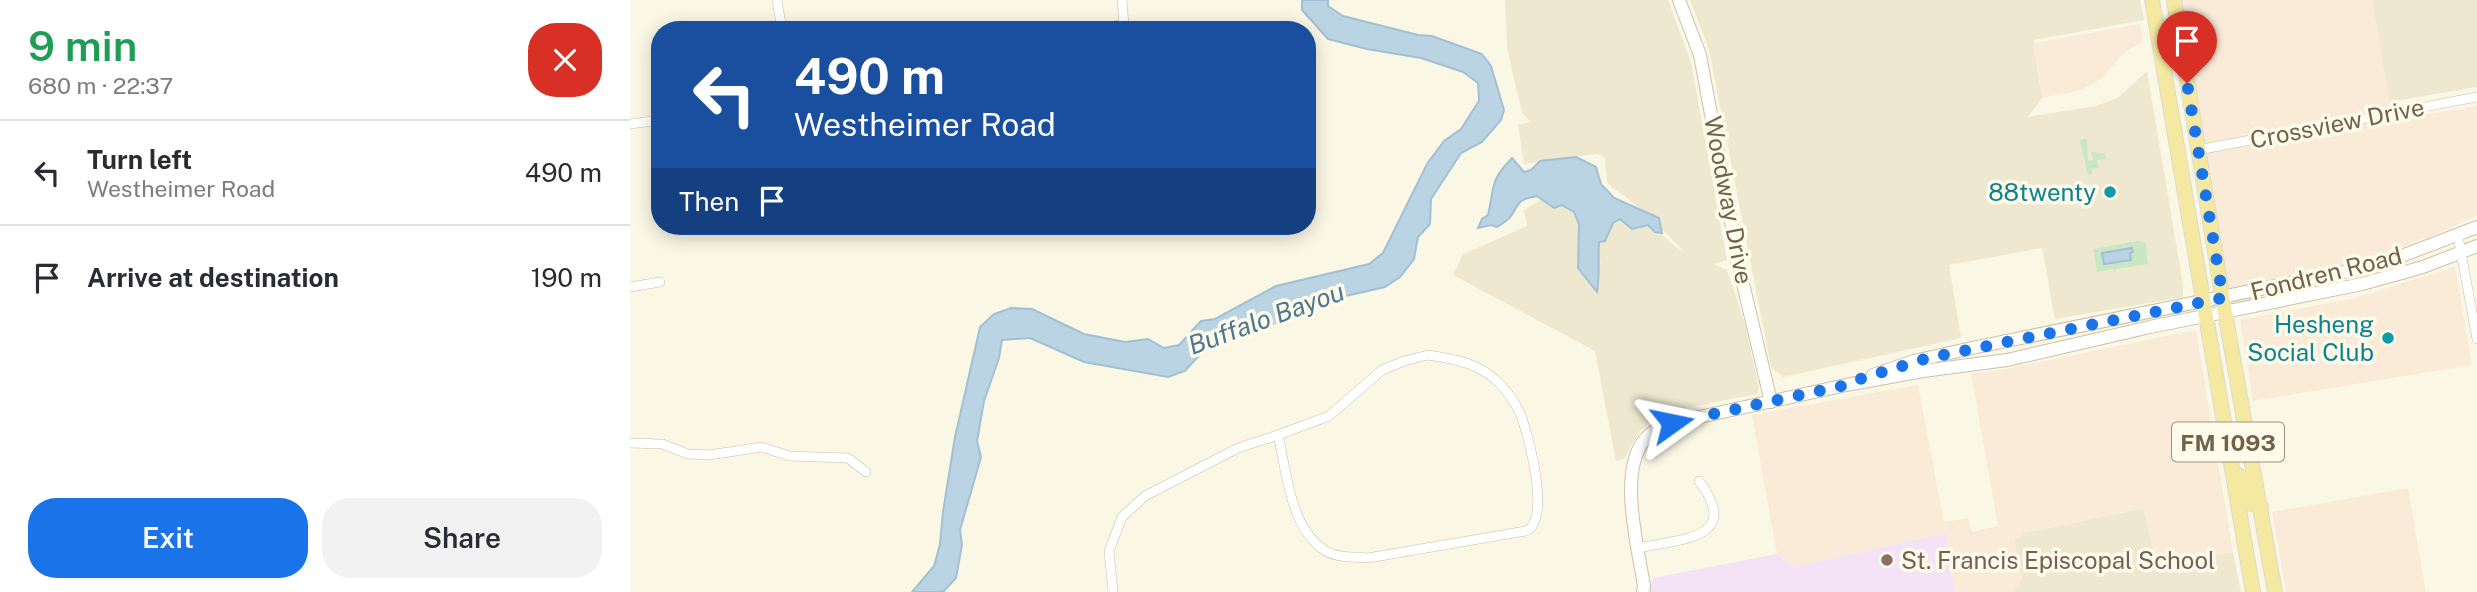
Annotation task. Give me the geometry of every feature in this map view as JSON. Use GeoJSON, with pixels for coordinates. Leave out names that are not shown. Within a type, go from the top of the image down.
{"type":"FeatureCollection","features":[{"type":"Feature","properties":{"kind":"main road","name":"FM 1093"},"geometry":{"type":"LineString","coordinates":[[2152,0],[2253,592]]}},
{"type":"Feature","properties":{"kind":"main road","name":"FM 1093"},"geometry":{"type":"LineString","coordinates":[[2174,0],[2225,313],[2275,592]]}},
{"type":"Feature","properties":{"kind":"main road"},"geometry":{"type":"LineString","coordinates":[[2233,472],[2245,480],[2249,503],[2260,508]]}},
{"type":"Feature","properties":{"kind":"main road"},"geometry":{"type":"LineString","coordinates":[[2245,546],[2256,566],[2263,592]]}},
{"type":"Feature","properties":{"kind":"street"},"geometry":{"type":"LineString","coordinates":[[777,0],[780,21]]}},
{"type":"Feature","properties":{"kind":"street"},"geometry":{"type":"LineString","coordinates":[[1122,0],[1126,21]]}},
{"type":"Feature","properties":{"kind":"street","name":"Woodway Drive"},"geometry":{"type":"LineString","coordinates":[[1679,0],[1700,55],[1740,271],[1771,402]]}},
{"type":"Feature","properties":{"kind":"street","name":"Crossview Drive"},"geometry":{"type":"LineString","coordinates":[[2198,150],[2477,97]]}},
{"type":"Feature","properties":{"kind":"street"},"geometry":{"type":"LineString","coordinates":[[630,124],[651,121]]}},
{"type":"Feature","properties":{"kind":"street","name":"Fondren Road"},"geometry":{"type":"LineString","coordinates":[[1846,385],[1924,359],[2359,269],[2458,236],[2477,227]]}},
{"type":"Feature","properties":{"kind":"street"},"geometry":{"type":"LineString","coordinates":[[2458,236],[2477,339]]}},
{"type":"Feature","properties":{"kind":"street","name":"Fondren Road"},"geometry":{"type":"LineString","coordinates":[[1638,548],[1631,480],[1637,456],[1647,437],[1672,423],[1846,385],[2007,360],[2150,327],[2362,285],[2423,267],[2477,246]]}},
{"type":"Feature","properties":{"kind":"street"},"geometry":{"type":"LineString","coordinates":[[630,287],[660,282]]}},
{"type":"Feature","properties":{"kind":"street"},"geometry":{"type":"LineString","coordinates":[[1113,592],[1109,551],[1122,517],[1145,496],[1238,448],[1329,416],[1382,370],[1429,355],[1460,360],[1477,368],[1498,382],[1518,410],[1530,440],[1535,477],[1536,521],[1531,529],[1526,531],[1368,558],[1326,552],[1305,533],[1298,519],[1278,435]]}},
{"type":"Feature","properties":{"kind":"street"},"geometry":{"type":"LineString","coordinates":[[630,443],[662,444],[688,454],[703,455],[762,447],[789,456],[848,458],[866,472]]}},
{"type":"Feature","properties":{"kind":"street"},"geometry":{"type":"LineString","coordinates":[[1643,592],[1638,548],[1701,534],[1713,524],[1716,511],[1709,494],[1699,481]]}},
{"type":"Feature","properties":{"kind":"shaded area"},"geometry":{"type":"Polygon","coordinates":[[[1505,0],[1668,0],[1691,62],[1727,260],[1714,264],[1727,270],[1745,324],[1759,388],[1757,394],[1680,409],[1649,423],[1640,431],[1624,459],[1616,461],[1595,351],[1453,275],[1463,254],[1527,226],[1524,210],[1542,199],[1554,207],[1562,204],[1574,212],[1579,224],[1579,268],[1601,263],[1592,251],[1607,217],[1640,215],[1677,248],[1684,251],[1640,208],[1607,183],[1605,158],[1597,154],[1524,164],[1518,125],[1531,122],[1522,113],[1507,48],[1505,0]]]}},
{"type":"Feature","properties":{"kind":"shaded area"},"geometry":{"type":"Polygon","coordinates":[[[1690,0],[2140,0],[2144,20],[2033,40],[2042,98],[2028,117],[2095,106],[2118,98],[2147,71],[2183,297],[2055,319],[2042,248],[1949,265],[1961,338],[1783,377],[1771,367],[1709,50],[1690,0]]]}},
{"type":"Feature","properties":{"kind":"shaded area"},"geometry":{"type":"Polygon","coordinates":[[[2182,0],[2372,0],[2392,120],[2477,106],[2477,216],[2354,264],[2227,291],[2182,0]]]}},
{"type":"Feature","properties":{"kind":"shaded area"},"geometry":{"type":"Polygon","coordinates":[[[2372,0],[2477,0],[2477,87],[2389,102],[2372,0]]]}},
{"type":"Feature","properties":{"kind":"shaded area"},"geometry":{"type":"Polygon","coordinates":[[[2140,24],[2143,42],[2123,53],[2102,79],[2081,90],[2042,98],[2034,43],[2140,24]]]}},
{"type":"Feature","properties":{"kind":"shaded area"},"geometry":{"type":"Polygon","coordinates":[[[2455,267],[2472,365],[2253,401],[2240,320],[2355,298],[2455,267]]]}},
{"type":"Feature","properties":{"kind":"shaded area"},"geometry":{"type":"Polygon","coordinates":[[[2196,330],[2233,552],[2161,561],[2154,553],[2143,508],[2025,533],[2014,540],[2022,579],[2013,592],[1955,592],[1946,533],[1794,567],[1777,554],[1752,415],[1918,385],[1944,522],[1968,518],[1972,532],[1998,526],[1971,373],[1995,371],[2196,330]]]}},
{"type":"Feature","properties":{"kind":"shaded area"},"geometry":{"type":"Polygon","coordinates":[[[2408,488],[2426,592],[2286,592],[2272,512],[2408,488]]]}},
{"type":"Feature","properties":{"kind":"shaded area"},"geometry":{"type":"Polygon","coordinates":[[[2144,508],[2154,553],[2161,561],[2233,552],[2241,592],[2013,592],[2022,579],[2014,540],[2025,533],[2144,508]]]}},
{"type":"Feature","properties":{"kind":"shaded area","name":"St. Francis Episcopal School"},"geometry":{"type":"Polygon","coordinates":[[[1946,533],[1955,592],[1648,592],[1653,578],[1777,554],[1794,567],[1946,533]]]}},
{"type":"Feature","properties":{"kind":"green space"},"geometry":{"type":"Polygon","coordinates":[[[2087,138],[2088,161],[2093,160],[2091,152],[2104,153],[2106,159],[2097,160],[2099,168],[2092,169],[2092,174],[2088,175],[2080,140],[2087,138]]]}},
{"type":"Feature","properties":{"kind":"green space"},"geometry":{"type":"Polygon","coordinates":[[[2138,241],[2146,243],[2148,264],[2116,269],[2114,272],[2113,269],[2097,272],[2093,249],[2138,241]]]}},
{"type":"Feature","properties":{"kind":"water"},"geometry":{"type":"Polygon","coordinates":[[[1302,0],[1328,0],[1328,6],[1343,16],[1432,36],[1482,54],[1491,66],[1504,110],[1501,120],[1482,142],[1461,153],[1431,199],[1430,224],[1418,237],[1414,259],[1400,277],[1385,287],[1284,310],[1206,348],[1185,371],[1168,377],[1084,362],[1030,338],[1002,340],[999,358],[984,401],[977,441],[981,457],[960,530],[962,545],[956,578],[943,592],[912,592],[934,566],[940,544],[955,437],[980,327],[994,314],[1011,308],[1032,309],[1084,334],[1125,342],[1148,339],[1164,348],[1179,345],[1201,321],[1215,319],[1276,286],[1369,264],[1383,253],[1427,164],[1444,141],[1461,129],[1479,101],[1478,83],[1463,72],[1421,58],[1328,39],[1316,26],[1316,21],[1312,21],[1302,10],[1302,0]]]}},
{"type":"Feature","properties":{"kind":"water"},"geometry":{"type":"Polygon","coordinates":[[[1576,157],[1596,167],[1601,184],[1614,198],[1659,218],[1662,233],[1655,232],[1648,225],[1632,229],[1620,219],[1613,223],[1605,241],[1599,242],[1597,292],[1578,268],[1579,224],[1574,212],[1562,205],[1554,208],[1537,196],[1531,197],[1520,202],[1510,217],[1497,227],[1491,225],[1478,228],[1482,219],[1488,215],[1496,179],[1512,158],[1524,172],[1531,170],[1540,161],[1576,157]]]}},
{"type":"Feature","properties":{"kind":"water"},"geometry":{"type":"Polygon","coordinates":[[[2132,248],[2131,260],[2104,264],[2102,253],[2132,248]]]}},
{"type":"Feature","properties":{"kind":"waterway","name":"Buffalo Bayou"},"geometry":{"type":"LineString","coordinates":[[1229,335],[1321,299]]}},
{"type":"Feature","properties":{"kind":"place","name":"88twenty"},"geometry":{"type":"Point","coordinates":[2110,192]}},
{"type":"Feature","properties":{"kind":"place","name":"Hesheng Social Club"},"geometry":{"type":"Point","coordinates":[2388,338]}},
{"type":"Feature","properties":{"kind":"place","name":"St. Francis Episcopal School"},"geometry":{"type":"Point","coordinates":[1887,560]}},
{"type":"Feature","properties":{"kind":"route"},"geometry":{"type":"LineString","coordinates":[[1672,423],[1846,385],[1914,361],[2223,298],[2187,83]]}}]}
